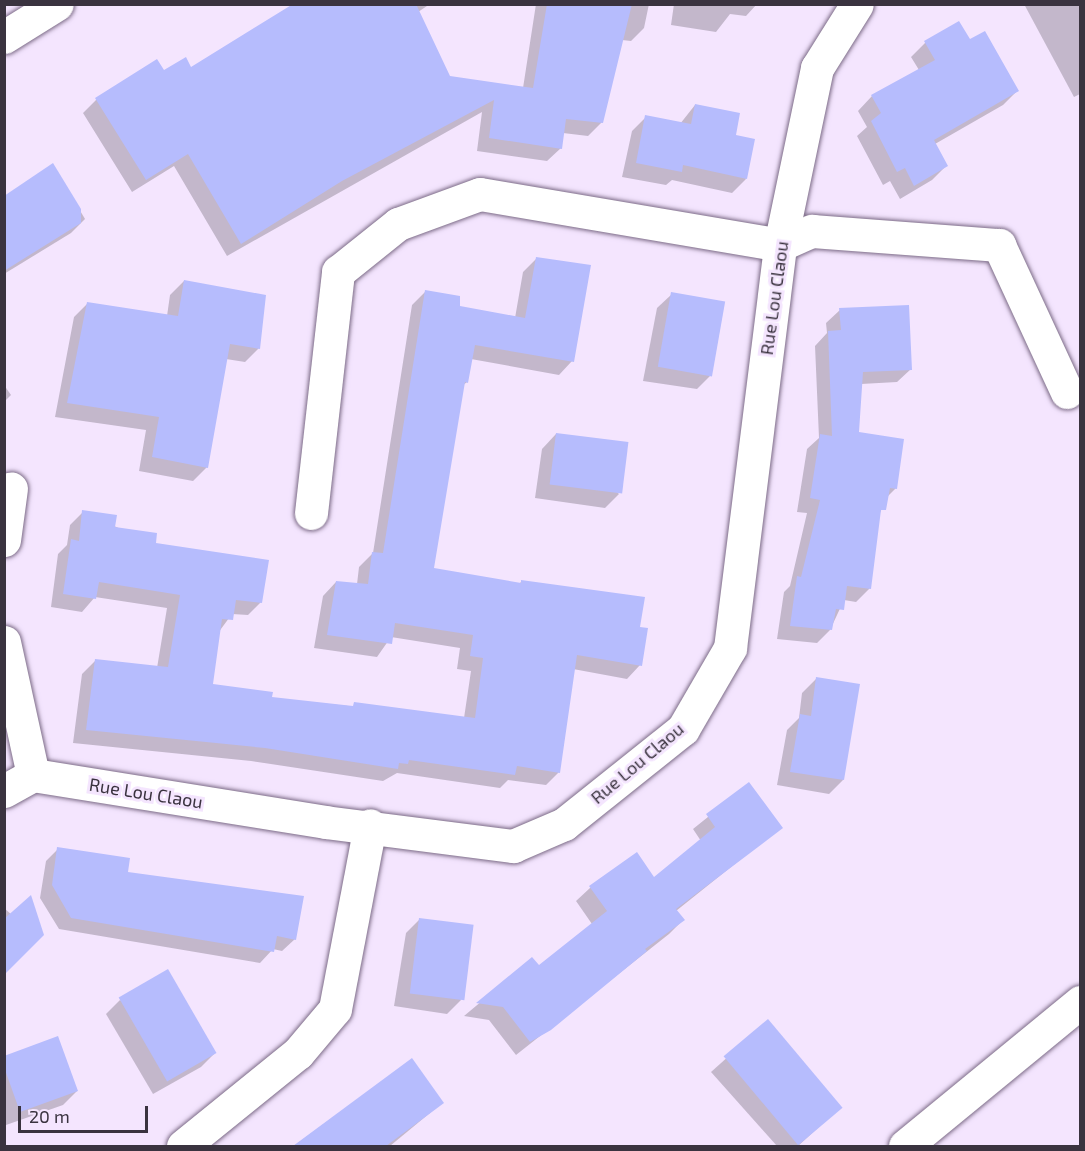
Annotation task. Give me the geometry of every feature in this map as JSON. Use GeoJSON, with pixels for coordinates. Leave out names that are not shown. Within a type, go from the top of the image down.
{"type":"FeatureCollection","features":[{"type":"Feature","properties":{"kind":"street"},"geometry":{"type":"LineString","coordinates":[[4,37],[57,4]]}},
{"type":"Feature","properties":{"kind":"street","name":"Rue Lou Claou"},"geometry":{"type":"LineString","coordinates":[[33,775],[325,822],[370,825],[513,846],[564,824],[683,729],[730,648],[780,244],[817,68],[856,4]]}},
{"type":"Feature","properties":{"kind":"street"},"geometry":{"type":"LineString","coordinates":[[311,513],[338,272],[398,224],[480,194],[780,244],[812,231],[999,245],[1067,392]]}},
{"type":"Feature","properties":{"kind":"street"},"geometry":{"type":"LineString","coordinates":[[4,540],[11,488]]}},
{"type":"Feature","properties":{"kind":"street"},"geometry":{"type":"LineString","coordinates":[[4,642],[33,775],[4,791]]}},
{"type":"Feature","properties":{"kind":"street"},"geometry":{"type":"LineString","coordinates":[[183,1146],[298,1053],[335,1009],[370,825]]}},
{"type":"Feature","properties":{"kind":"street"},"geometry":{"type":"LineString","coordinates":[[905,1146],[1080,1002]]}},
{"type":"Feature","properties":{"kind":"building"},"geometry":{"type":"Polygon","coordinates":[[[293,4],[416,4],[450,76],[533,88],[547,4],[632,4],[603,123],[566,119],[562,149],[489,138],[494,100],[342,181],[241,244],[188,154],[146,180],[95,98],[157,59],[164,70],[186,57],[191,67],[293,4]]]}},
{"type":"Feature","properties":{"kind":"building"},"geometry":{"type":"Polygon","coordinates":[[[959,21],[970,39],[985,31],[1019,91],[934,140],[948,166],[914,186],[905,168],[897,172],[871,121],[881,113],[871,95],[935,60],[924,41],[959,21]]]}},
{"type":"Feature","properties":{"kind":"building"},"geometry":{"type":"Polygon","coordinates":[[[695,104],[740,113],[736,135],[755,139],[747,179],[683,165],[682,172],[636,163],[645,115],[691,124],[695,104]]]}},
{"type":"Feature","properties":{"kind":"building"},"geometry":{"type":"Polygon","coordinates":[[[53,163],[81,209],[81,223],[4,271],[4,196],[53,163]]]}},
{"type":"Feature","properties":{"kind":"building"},"geometry":{"type":"Polygon","coordinates":[[[536,257],[591,265],[574,362],[475,345],[468,383],[465,382],[434,568],[521,583],[521,580],[645,597],[640,627],[648,628],[642,666],[577,655],[560,773],[517,766],[515,775],[409,760],[408,764],[399,763],[398,769],[265,748],[86,730],[95,659],[168,667],[180,595],[99,582],[96,599],[63,594],[71,539],[79,541],[82,510],[117,515],[115,527],[157,533],[156,543],[269,560],[262,603],[236,600],[233,620],[222,619],[213,684],[273,692],[272,697],[353,706],[354,702],[475,718],[483,658],[470,656],[473,635],[395,623],[392,644],[327,635],[336,581],[368,584],[372,552],[383,553],[425,290],[460,296],[460,306],[525,318],[536,257]]]}},
{"type":"Feature","properties":{"kind":"building"},"geometry":{"type":"Polygon","coordinates":[[[184,280],[266,295],[260,349],[230,344],[208,468],[152,457],[159,417],[67,403],[87,302],[178,316],[184,280]]]}},
{"type":"Feature","properties":{"kind":"building"},"geometry":{"type":"Polygon","coordinates":[[[671,292],[725,302],[712,376],[658,367],[671,292]]]}},
{"type":"Feature","properties":{"kind":"building"},"geometry":{"type":"Polygon","coordinates":[[[909,305],[912,370],[863,372],[859,432],[904,439],[897,489],[890,488],[886,510],[881,510],[871,589],[847,586],[844,610],[836,609],[832,630],[790,626],[797,576],[801,577],[820,500],[810,498],[820,434],[832,436],[828,331],[841,330],[839,308],[909,305]]]}},
{"type":"Feature","properties":{"kind":"building"},"geometry":{"type":"Polygon","coordinates":[[[556,433],[628,442],[622,494],[550,485],[556,433]]]}},
{"type":"Feature","properties":{"kind":"building"},"geometry":{"type":"Polygon","coordinates":[[[816,677],[860,684],[844,780],[790,772],[800,714],[811,716],[816,677]]]}},
{"type":"Feature","properties":{"kind":"building"},"geometry":{"type":"Polygon","coordinates":[[[749,782],[783,828],[676,909],[685,920],[645,949],[647,951],[551,1030],[530,1042],[503,1007],[476,1003],[532,957],[539,965],[607,911],[589,886],[637,852],[654,877],[715,827],[706,814],[749,782]]]}},
{"type":"Feature","properties":{"kind":"building"},"geometry":{"type":"Polygon","coordinates":[[[57,847],[130,858],[128,872],[304,896],[296,940],[277,936],[274,952],[71,918],[52,885],[57,847]]]}},
{"type":"Feature","properties":{"kind":"building"},"geometry":{"type":"Polygon","coordinates":[[[31,895],[44,935],[4,975],[4,919],[31,895]]]}},
{"type":"Feature","properties":{"kind":"building"},"geometry":{"type":"Polygon","coordinates":[[[419,918],[474,925],[464,1000],[410,993],[419,918]]]}},
{"type":"Feature","properties":{"kind":"building"},"geometry":{"type":"Polygon","coordinates":[[[168,969],[216,1053],[167,1082],[119,998],[168,969]]]}},
{"type":"Feature","properties":{"kind":"building"},"geometry":{"type":"Polygon","coordinates":[[[768,1019],[843,1108],[798,1145],[724,1056],[768,1019]]]}},
{"type":"Feature","properties":{"kind":"building"},"geometry":{"type":"Polygon","coordinates":[[[58,1036],[78,1091],[20,1112],[4,1067],[4,1056],[58,1036]]]}},
{"type":"Feature","properties":{"kind":"building"},"geometry":{"type":"Polygon","coordinates":[[[412,1058],[444,1103],[386,1146],[293,1146],[412,1058]]]}}]}
